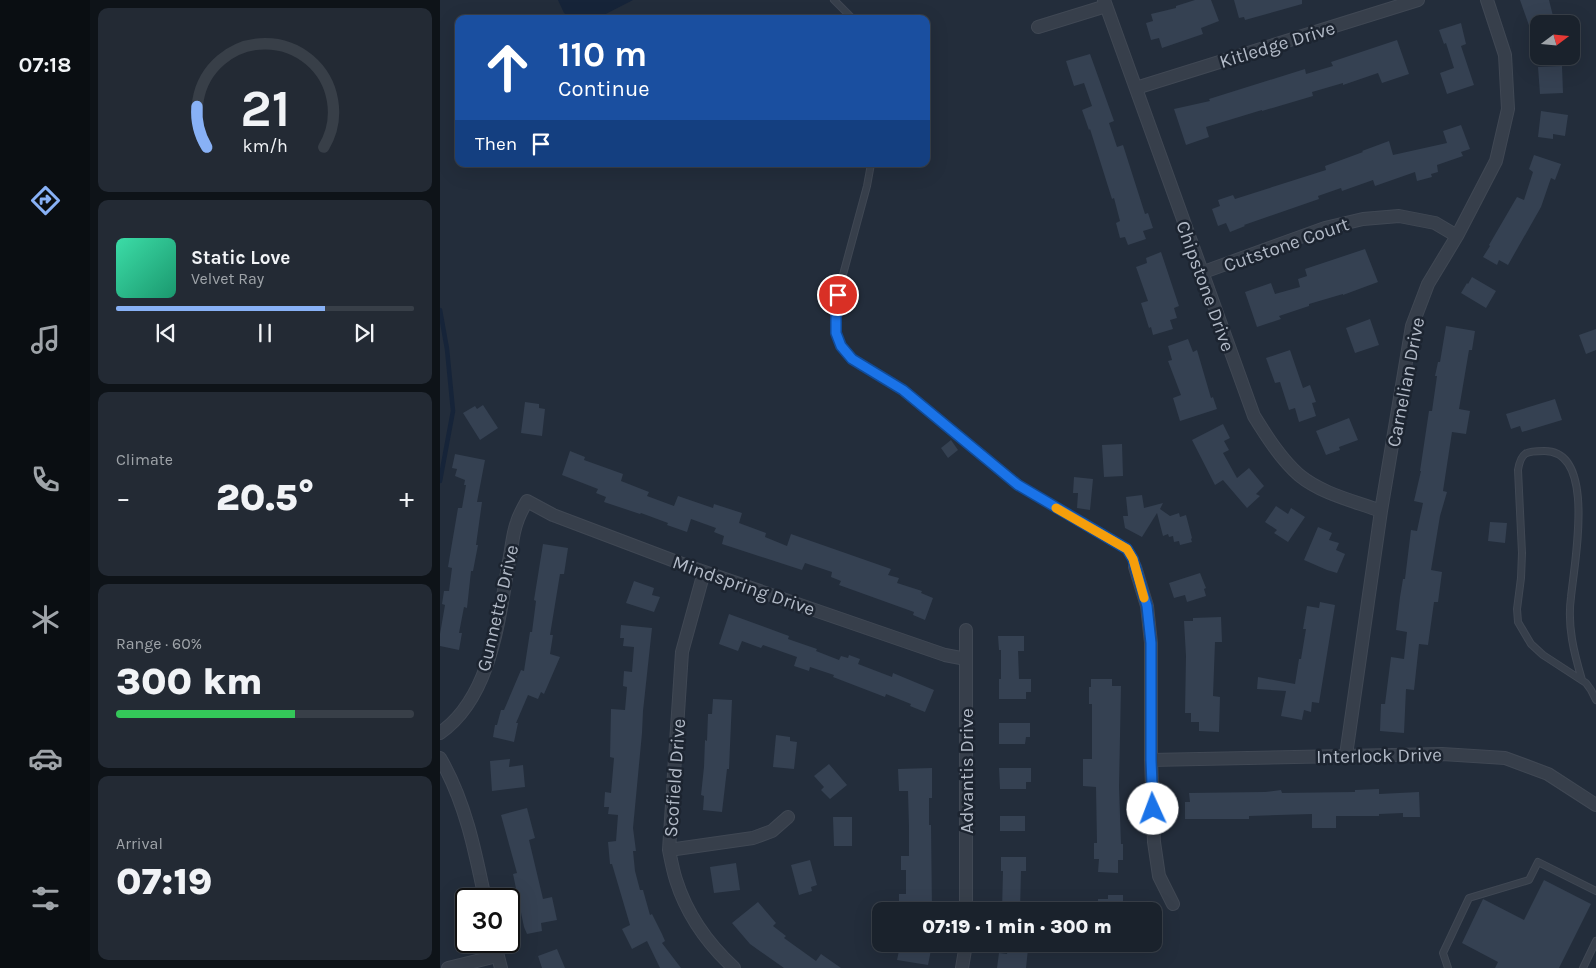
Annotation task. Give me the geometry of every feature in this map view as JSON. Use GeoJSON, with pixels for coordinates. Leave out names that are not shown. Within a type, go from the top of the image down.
{"type":"FeatureCollection","features":[{"type":"Feature","properties":{"kind":"street","name":"Kitledge Drive"},"geometry":{"type":"LineString","coordinates":[[1136,88],[1418,0]]}},
{"type":"Feature","properties":{"kind":"street","name":"Carnelian Drive"},"geometry":{"type":"LineString","coordinates":[[1346,755],[1381,511],[1412,326],[1428,284],[1458,236],[1496,161],[1508,109],[1505,55],[1487,0]]}},
{"type":"Feature","properties":{"kind":"street","name":"Chipstone Drive"},"geometry":{"type":"LineString","coordinates":[[1105,3],[1254,416],[1274,447],[1300,475],[1324,491],[1381,511]]}},
{"type":"Feature","properties":{"kind":"street"},"geometry":{"type":"LineString","coordinates":[[1038,27],[1105,3]]}},
{"type":"Feature","properties":{"kind":"street","name":"Cutstone Court"},"geometry":{"type":"LineString","coordinates":[[1201,273],[1325,228],[1363,219],[1399,216],[1435,223],[1458,236]]}},
{"type":"Feature","properties":{"kind":"street","name":"Mindspring Drive"},"geometry":{"type":"LineString","coordinates":[[527,501],[553,515],[704,572],[945,655],[966,659]]}},
{"type":"Feature","properties":{"kind":"street","name":"Gunnette Drive"},"geometry":{"type":"LineString","coordinates":[[440,733],[464,711],[478,686],[488,660],[517,522],[527,501]]}},
{"type":"Feature","properties":{"kind":"street"},"geometry":{"type":"LineString","coordinates":[[1135,567],[1147,606],[1151,643],[1151,760],[1154,842],[1159,876],[1172,904]]}},
{"type":"Feature","properties":{"kind":"street","name":"Scofield Drive"},"geometry":{"type":"LineString","coordinates":[[704,572],[682,652],[669,850],[676,880],[689,910],[706,938],[734,968]]}},
{"type":"Feature","properties":{"kind":"street","name":"Advantis Drive"},"geometry":{"type":"LineString","coordinates":[[966,630],[966,902]]}},
{"type":"Feature","properties":{"kind":"street","name":"Interlock Drive"},"geometry":{"type":"LineString","coordinates":[[1151,760],[1442,754],[1505,758],[1548,774],[1596,805]]}},
{"type":"Feature","properties":{"kind":"street"},"geometry":{"type":"LineString","coordinates":[[440,758],[462,806],[473,840],[483,888]]}},
{"type":"Feature","properties":{"kind":"street"},"geometry":{"type":"LineString","coordinates":[[669,850],[753,838],[772,831],[788,818]]}},
{"type":"Feature","properties":{"kind":"street"},"geometry":{"type":"LineString","coordinates":[[962,968],[965,952]]}},
{"type":"Feature","properties":{"kind":"street"},"geometry":{"type":"LineString","coordinates":[[496,953],[501,968]]}},
{"type":"Feature","properties":{"kind":"street"},"geometry":{"type":"LineString","coordinates":[[448,968],[497,956]]}},
{"type":"Feature","properties":{"kind":"lane"},"geometry":{"type":"LineString","coordinates":[[834,0],[849,15]]}},
{"type":"Feature","properties":{"kind":"lane"},"geometry":{"type":"LineString","coordinates":[[870,167],[867,186],[841,282],[836,308],[836,333],[841,346],[852,359],[903,390],[1018,485],[1127,549],[1135,567]]}},
{"type":"Feature","properties":{"kind":"lane"},"geometry":{"type":"LineString","coordinates":[[1580,469],[1571,459],[1554,451],[1530,452],[1520,459],[1518,488],[1522,553],[1517,609],[1518,622],[1531,644],[1543,655],[1582,680],[1591,690],[1596,700]]}},
{"type":"Feature","properties":{"kind":"lane"},"geometry":{"type":"LineString","coordinates":[[1582,680],[1573,652],[1570,630],[1570,598],[1586,515]]}},
{"type":"Feature","properties":{"kind":"lane"},"geometry":{"type":"LineString","coordinates":[[1448,968],[1443,953],[1469,898],[1529,880],[1538,862],[1596,891]]}},
{"type":"Feature","properties":{"kind":"lane"},"geometry":{"type":"LineString","coordinates":[[1583,968],[1596,941]]}},
{"type":"Feature","properties":{"kind":"water"},"geometry":{"type":"Polygon","coordinates":[[[558,0],[633,0],[604,15],[567,15],[558,0]]]}},
{"type":"Feature","properties":{"kind":"building"},"geometry":{"type":"Polygon","coordinates":[[[1195,0],[1211,0],[1219,21],[1201,28],[1203,34],[1162,48],[1159,38],[1151,40],[1146,23],[1153,21],[1151,14],[1176,8],[1176,6],[1195,0]]]}},
{"type":"Feature","properties":{"kind":"building"},"geometry":{"type":"Polygon","coordinates":[[[1234,0],[1302,0],[1302,4],[1245,20],[1244,17],[1239,18],[1234,0]]]}},
{"type":"Feature","properties":{"kind":"building"},"geometry":{"type":"Polygon","coordinates":[[[1520,0],[1549,0],[1553,15],[1530,15],[1530,28],[1520,0]]]}},
{"type":"Feature","properties":{"kind":"building"},"geometry":{"type":"Polygon","coordinates":[[[1461,23],[1466,44],[1461,46],[1474,85],[1447,94],[1440,73],[1454,68],[1446,43],[1444,44],[1439,30],[1461,23]]]}},
{"type":"Feature","properties":{"kind":"building"},"geometry":{"type":"Polygon","coordinates":[[[1397,40],[1409,74],[1382,83],[1378,73],[1343,85],[1343,83],[1312,92],[1313,96],[1206,127],[1209,137],[1186,145],[1174,109],[1210,101],[1209,99],[1305,69],[1306,74],[1333,66],[1331,62],[1397,40]]]}},
{"type":"Feature","properties":{"kind":"building"},"geometry":{"type":"Polygon","coordinates":[[[1090,54],[1114,121],[1109,123],[1117,147],[1123,145],[1145,214],[1148,213],[1153,228],[1143,231],[1146,239],[1128,245],[1125,237],[1120,238],[1116,223],[1120,221],[1114,198],[1112,199],[1090,129],[1082,110],[1092,106],[1084,83],[1074,86],[1066,61],[1090,54]]]}},
{"type":"Feature","properties":{"kind":"building"},"geometry":{"type":"Polygon","coordinates":[[[1562,66],[1563,93],[1540,94],[1538,67],[1562,66]]]}},
{"type":"Feature","properties":{"kind":"building"},"geometry":{"type":"Polygon","coordinates":[[[1541,111],[1568,115],[1565,136],[1553,134],[1553,139],[1538,137],[1541,111]]]}},
{"type":"Feature","properties":{"kind":"building"},"geometry":{"type":"Polygon","coordinates":[[[1461,125],[1470,149],[1461,152],[1463,156],[1437,165],[1438,172],[1431,174],[1432,177],[1417,181],[1415,172],[1375,186],[1373,180],[1342,191],[1341,188],[1318,196],[1319,199],[1244,225],[1230,232],[1226,223],[1218,226],[1212,209],[1220,206],[1218,200],[1233,195],[1235,199],[1326,170],[1325,166],[1389,141],[1393,155],[1447,143],[1443,131],[1461,125]]]}},
{"type":"Feature","properties":{"kind":"building"},"geometry":{"type":"Polygon","coordinates":[[[1534,155],[1561,164],[1555,180],[1551,178],[1541,207],[1508,265],[1499,260],[1497,265],[1483,257],[1517,197],[1524,200],[1533,172],[1529,169],[1534,155]]]}},
{"type":"Feature","properties":{"kind":"building"},"geometry":{"type":"Polygon","coordinates":[[[1365,249],[1378,282],[1343,295],[1309,304],[1309,306],[1279,316],[1281,319],[1257,327],[1245,292],[1271,283],[1275,294],[1300,287],[1298,279],[1307,276],[1305,269],[1365,249]]]}},
{"type":"Feature","properties":{"kind":"building"},"geometry":{"type":"Polygon","coordinates":[[[1161,252],[1179,306],[1174,308],[1177,318],[1170,320],[1173,329],[1153,335],[1141,303],[1148,301],[1136,267],[1147,263],[1146,258],[1161,252]]]}},
{"type":"Feature","properties":{"kind":"building"},"geometry":{"type":"Polygon","coordinates":[[[1472,277],[1496,291],[1486,308],[1461,293],[1472,277]]]}},
{"type":"Feature","properties":{"kind":"building"},"geometry":{"type":"Polygon","coordinates":[[[1370,319],[1379,345],[1355,353],[1346,328],[1370,319]]]}},
{"type":"Feature","properties":{"kind":"building"},"geometry":{"type":"Polygon","coordinates":[[[1446,326],[1475,331],[1472,350],[1469,350],[1459,409],[1470,411],[1466,434],[1452,432],[1443,491],[1447,492],[1440,516],[1431,570],[1442,572],[1438,602],[1434,602],[1428,645],[1419,644],[1414,690],[1406,689],[1404,733],[1380,731],[1381,704],[1385,704],[1391,657],[1404,659],[1407,632],[1396,630],[1400,597],[1403,579],[1405,579],[1411,530],[1417,531],[1423,503],[1414,501],[1421,471],[1429,411],[1432,411],[1437,376],[1435,376],[1438,362],[1440,362],[1446,326]]]}},
{"type":"Feature","properties":{"kind":"building"},"geometry":{"type":"Polygon","coordinates":[[[1596,329],[1596,350],[1586,354],[1579,335],[1596,329]]]}},
{"type":"Feature","properties":{"kind":"building"},"geometry":{"type":"Polygon","coordinates":[[[1188,339],[1193,352],[1197,350],[1211,398],[1213,397],[1217,409],[1180,421],[1173,398],[1181,395],[1168,361],[1172,360],[1168,346],[1188,339]]]}},
{"type":"Feature","properties":{"kind":"building"},"geometry":{"type":"Polygon","coordinates":[[[1290,350],[1303,388],[1310,385],[1316,402],[1312,403],[1316,416],[1299,422],[1295,408],[1289,410],[1280,382],[1275,383],[1266,358],[1290,350]]]}},
{"type":"Feature","properties":{"kind":"building"},"geometry":{"type":"Polygon","coordinates":[[[1555,399],[1562,420],[1522,432],[1520,426],[1511,429],[1506,414],[1555,399]]]}},
{"type":"Feature","properties":{"kind":"building"},"geometry":{"type":"Polygon","coordinates":[[[525,402],[539,404],[539,408],[545,409],[542,436],[521,433],[525,402]]]}},
{"type":"Feature","properties":{"kind":"building"},"geometry":{"type":"Polygon","coordinates":[[[483,405],[498,428],[480,440],[463,413],[475,406],[477,409],[483,405]]]}},
{"type":"Feature","properties":{"kind":"building"},"geometry":{"type":"Polygon","coordinates":[[[1349,418],[1358,440],[1339,447],[1340,450],[1326,455],[1316,431],[1349,418]]]}},
{"type":"Feature","properties":{"kind":"building"},"geometry":{"type":"Polygon","coordinates":[[[1223,424],[1230,438],[1224,441],[1229,450],[1223,453],[1237,478],[1249,468],[1264,486],[1256,494],[1260,496],[1247,508],[1223,480],[1215,485],[1192,440],[1223,424]]]}},
{"type":"Feature","properties":{"kind":"building"},"geometry":{"type":"Polygon","coordinates":[[[951,440],[958,450],[948,458],[941,448],[951,440]]]}},
{"type":"Feature","properties":{"kind":"building"},"geometry":{"type":"Polygon","coordinates":[[[1122,444],[1123,476],[1104,477],[1102,445],[1122,444]]]}},
{"type":"Feature","properties":{"kind":"building"},"geometry":{"type":"Polygon","coordinates":[[[570,451],[585,457],[584,460],[623,474],[621,481],[649,492],[647,496],[674,506],[678,496],[713,508],[714,504],[742,513],[739,523],[766,533],[765,537],[787,546],[791,534],[891,569],[888,575],[899,578],[897,583],[922,591],[921,593],[933,598],[925,620],[913,615],[914,612],[839,585],[841,581],[831,577],[832,572],[805,563],[802,570],[722,544],[724,536],[714,532],[716,528],[691,519],[687,532],[641,513],[604,502],[606,497],[596,493],[598,489],[562,475],[570,451]]]}},
{"type":"Feature","properties":{"kind":"building"},"geometry":{"type":"Polygon","coordinates":[[[455,454],[485,460],[477,502],[482,502],[476,545],[478,545],[473,571],[471,571],[467,608],[464,607],[459,633],[462,633],[459,650],[440,646],[445,605],[442,604],[444,591],[449,591],[452,568],[448,567],[458,508],[462,508],[466,485],[464,485],[465,480],[455,476],[457,469],[452,468],[455,454]]]}},
{"type":"Feature","properties":{"kind":"building"},"geometry":{"type":"Polygon","coordinates":[[[1074,477],[1093,479],[1090,510],[1077,508],[1078,493],[1073,493],[1074,477]]]}},
{"type":"Feature","properties":{"kind":"building"},"geometry":{"type":"Polygon","coordinates":[[[1142,495],[1144,508],[1163,503],[1160,509],[1170,516],[1179,513],[1180,517],[1186,515],[1192,542],[1180,545],[1179,541],[1174,542],[1173,536],[1169,537],[1168,534],[1163,536],[1157,513],[1142,537],[1125,528],[1123,516],[1128,516],[1126,497],[1142,495]]]}},
{"type":"Feature","properties":{"kind":"building"},"geometry":{"type":"Polygon","coordinates":[[[1276,506],[1288,514],[1291,508],[1305,517],[1288,542],[1274,533],[1277,530],[1265,522],[1276,506]]]}},
{"type":"Feature","properties":{"kind":"building"},"geometry":{"type":"Polygon","coordinates":[[[1490,522],[1507,523],[1505,543],[1488,541],[1490,522]]]}},
{"type":"Feature","properties":{"kind":"building"},"geometry":{"type":"Polygon","coordinates":[[[1318,527],[1332,533],[1329,540],[1339,543],[1336,550],[1345,554],[1337,573],[1304,560],[1318,527]]]}},
{"type":"Feature","properties":{"kind":"building"},"geometry":{"type":"Polygon","coordinates":[[[543,544],[568,548],[564,574],[560,574],[550,635],[553,635],[550,654],[560,657],[544,694],[541,692],[538,699],[528,695],[516,723],[518,723],[514,742],[493,737],[501,710],[504,710],[521,670],[524,671],[530,632],[532,632],[536,601],[534,600],[543,544]]]}},
{"type":"Feature","properties":{"kind":"building"},"geometry":{"type":"Polygon","coordinates":[[[1200,573],[1206,588],[1204,589],[1206,596],[1187,602],[1185,595],[1174,598],[1169,583],[1200,573]]]}},
{"type":"Feature","properties":{"kind":"building"},"geometry":{"type":"Polygon","coordinates":[[[634,581],[654,588],[652,595],[660,597],[654,612],[626,603],[634,581]]]}},
{"type":"Feature","properties":{"kind":"building"},"geometry":{"type":"Polygon","coordinates":[[[1320,602],[1335,605],[1319,703],[1312,702],[1311,712],[1304,710],[1302,720],[1281,716],[1286,691],[1257,689],[1258,677],[1295,684],[1306,629],[1303,629],[1307,606],[1319,608],[1320,602]]]}},
{"type":"Feature","properties":{"kind":"building"},"geometry":{"type":"Polygon","coordinates":[[[729,614],[789,636],[788,639],[817,649],[816,651],[839,660],[841,656],[848,658],[849,655],[860,659],[858,664],[892,677],[893,673],[934,690],[925,712],[886,694],[885,697],[833,677],[834,675],[810,667],[809,671],[794,666],[797,657],[763,645],[761,648],[742,641],[738,651],[719,644],[729,614]]]}},
{"type":"Feature","properties":{"kind":"building"},"geometry":{"type":"Polygon","coordinates":[[[1221,617],[1222,642],[1215,642],[1213,696],[1220,697],[1219,732],[1199,731],[1199,722],[1191,722],[1191,713],[1185,713],[1186,656],[1184,621],[1193,621],[1193,618],[1221,617]]]}},
{"type":"Feature","properties":{"kind":"building"},"geometry":{"type":"Polygon","coordinates":[[[621,625],[652,628],[633,828],[636,851],[633,851],[635,871],[640,890],[643,890],[650,915],[652,914],[665,941],[662,943],[681,968],[660,968],[647,941],[632,949],[622,929],[630,925],[612,864],[610,864],[608,842],[616,841],[618,815],[608,814],[609,807],[604,807],[605,792],[611,793],[614,758],[610,757],[611,709],[625,710],[627,687],[623,686],[624,671],[632,672],[634,647],[623,646],[624,638],[620,638],[621,625]]]}},
{"type":"Feature","properties":{"kind":"building"},"geometry":{"type":"Polygon","coordinates":[[[998,636],[1024,636],[1024,651],[1018,651],[1019,679],[1031,679],[1031,692],[1026,692],[1026,699],[999,699],[1001,650],[999,650],[998,636]]]}},
{"type":"Feature","properties":{"kind":"building"},"geometry":{"type":"Polygon","coordinates":[[[1091,679],[1112,679],[1112,686],[1121,686],[1119,787],[1123,860],[1118,860],[1118,873],[1098,872],[1099,859],[1094,859],[1094,843],[1097,843],[1096,787],[1083,786],[1083,759],[1092,759],[1092,704],[1089,704],[1091,679]]]}},
{"type":"Feature","properties":{"kind":"building"},"geometry":{"type":"Polygon","coordinates":[[[713,699],[732,700],[729,769],[727,769],[722,812],[703,810],[704,796],[701,795],[708,714],[712,714],[713,699]]]}},
{"type":"Feature","properties":{"kind":"building"},"geometry":{"type":"Polygon","coordinates":[[[999,723],[1030,723],[1030,737],[1026,737],[1025,744],[999,744],[999,723]]]}},
{"type":"Feature","properties":{"kind":"building"},"geometry":{"type":"Polygon","coordinates":[[[776,735],[790,737],[790,741],[797,742],[794,769],[773,767],[776,735]]]}},
{"type":"Feature","properties":{"kind":"building"},"geometry":{"type":"Polygon","coordinates":[[[510,759],[509,767],[523,765],[525,787],[492,791],[490,761],[510,759]]]}},
{"type":"Feature","properties":{"kind":"building"},"geometry":{"type":"Polygon","coordinates":[[[829,764],[847,785],[830,799],[821,790],[824,787],[814,776],[829,764]]]}},
{"type":"Feature","properties":{"kind":"building"},"geometry":{"type":"Polygon","coordinates":[[[932,768],[932,798],[929,798],[932,902],[899,902],[899,894],[906,894],[906,870],[901,870],[901,856],[909,856],[909,827],[908,791],[899,791],[898,769],[932,768]]]}},
{"type":"Feature","properties":{"kind":"building"},"geometry":{"type":"Polygon","coordinates":[[[999,768],[1031,768],[1031,782],[1026,782],[1026,789],[1000,789],[999,768]]]}},
{"type":"Feature","properties":{"kind":"building"},"geometry":{"type":"Polygon","coordinates":[[[1379,789],[1379,794],[1419,792],[1420,817],[1403,817],[1403,813],[1379,814],[1379,816],[1336,816],[1336,828],[1312,828],[1312,814],[1249,816],[1249,819],[1185,819],[1185,802],[1190,802],[1189,793],[1281,790],[1282,793],[1355,792],[1355,790],[1379,789]]]}},
{"type":"Feature","properties":{"kind":"building"},"geometry":{"type":"Polygon","coordinates":[[[527,808],[535,838],[529,840],[543,899],[552,897],[557,920],[541,923],[542,931],[527,934],[524,927],[520,908],[520,888],[516,888],[513,874],[517,873],[501,815],[527,808]]]}},
{"type":"Feature","properties":{"kind":"building"},"geometry":{"type":"Polygon","coordinates":[[[1000,816],[1025,816],[1025,831],[1000,831],[1000,816]]]}},
{"type":"Feature","properties":{"kind":"building"},"geometry":{"type":"Polygon","coordinates":[[[833,817],[852,817],[852,846],[834,846],[833,817]]]}},
{"type":"Feature","properties":{"kind":"building"},"geometry":{"type":"Polygon","coordinates":[[[1001,857],[1026,857],[1026,871],[1021,871],[1020,902],[1002,902],[1003,871],[1001,871],[1001,857]]]}},
{"type":"Feature","properties":{"kind":"building"},"geometry":{"type":"Polygon","coordinates":[[[810,860],[817,885],[811,887],[812,891],[799,895],[791,865],[810,860]]]}},
{"type":"Feature","properties":{"kind":"building"},"geometry":{"type":"Polygon","coordinates":[[[736,863],[740,890],[714,893],[710,867],[736,863]]]}},
{"type":"Feature","properties":{"kind":"building"},"geometry":{"type":"Polygon","coordinates":[[[1544,880],[1591,904],[1559,968],[1495,968],[1498,962],[1462,943],[1483,899],[1524,920],[1544,880]]]}},
{"type":"Feature","properties":{"kind":"building"},"geometry":{"type":"Polygon","coordinates":[[[1108,895],[1123,895],[1123,902],[1098,902],[1098,899],[1108,899],[1108,895]]]}},
{"type":"Feature","properties":{"kind":"building"},"geometry":{"type":"Polygon","coordinates":[[[758,902],[776,923],[773,926],[786,936],[784,938],[816,961],[821,954],[841,968],[784,968],[750,944],[732,923],[758,902]]]}},
{"type":"Feature","properties":{"kind":"building"},"geometry":{"type":"Polygon","coordinates":[[[557,949],[565,968],[542,968],[538,956],[557,949]]]}},
{"type":"Feature","properties":{"kind":"building"},"geometry":{"type":"Polygon","coordinates":[[[899,952],[931,952],[928,965],[897,960],[899,952]]]}},
{"type":"Feature","properties":{"kind":"building"},"geometry":{"type":"Polygon","coordinates":[[[1007,952],[1028,952],[1026,968],[997,968],[999,953],[1007,954],[1007,952]]]}},
{"type":"Feature","properties":{"kind":"waterway"},"geometry":{"type":"LineString","coordinates":[[440,310],[447,349],[453,411],[440,481]]}},
{"type":"Feature","properties":{"kind":"slow traffic"},"geometry":{"type":"LineString","coordinates":[[1056,508],[1127,549],[1133,559],[1144,598]]}},
{"type":"Feature","properties":{"kind":"route"},"geometry":{"type":"LineString","coordinates":[[838,295],[836,333],[841,346],[852,359],[903,390],[932,412],[1018,485],[1127,549],[1133,559],[1147,606],[1151,643],[1153,809]]}}]}
